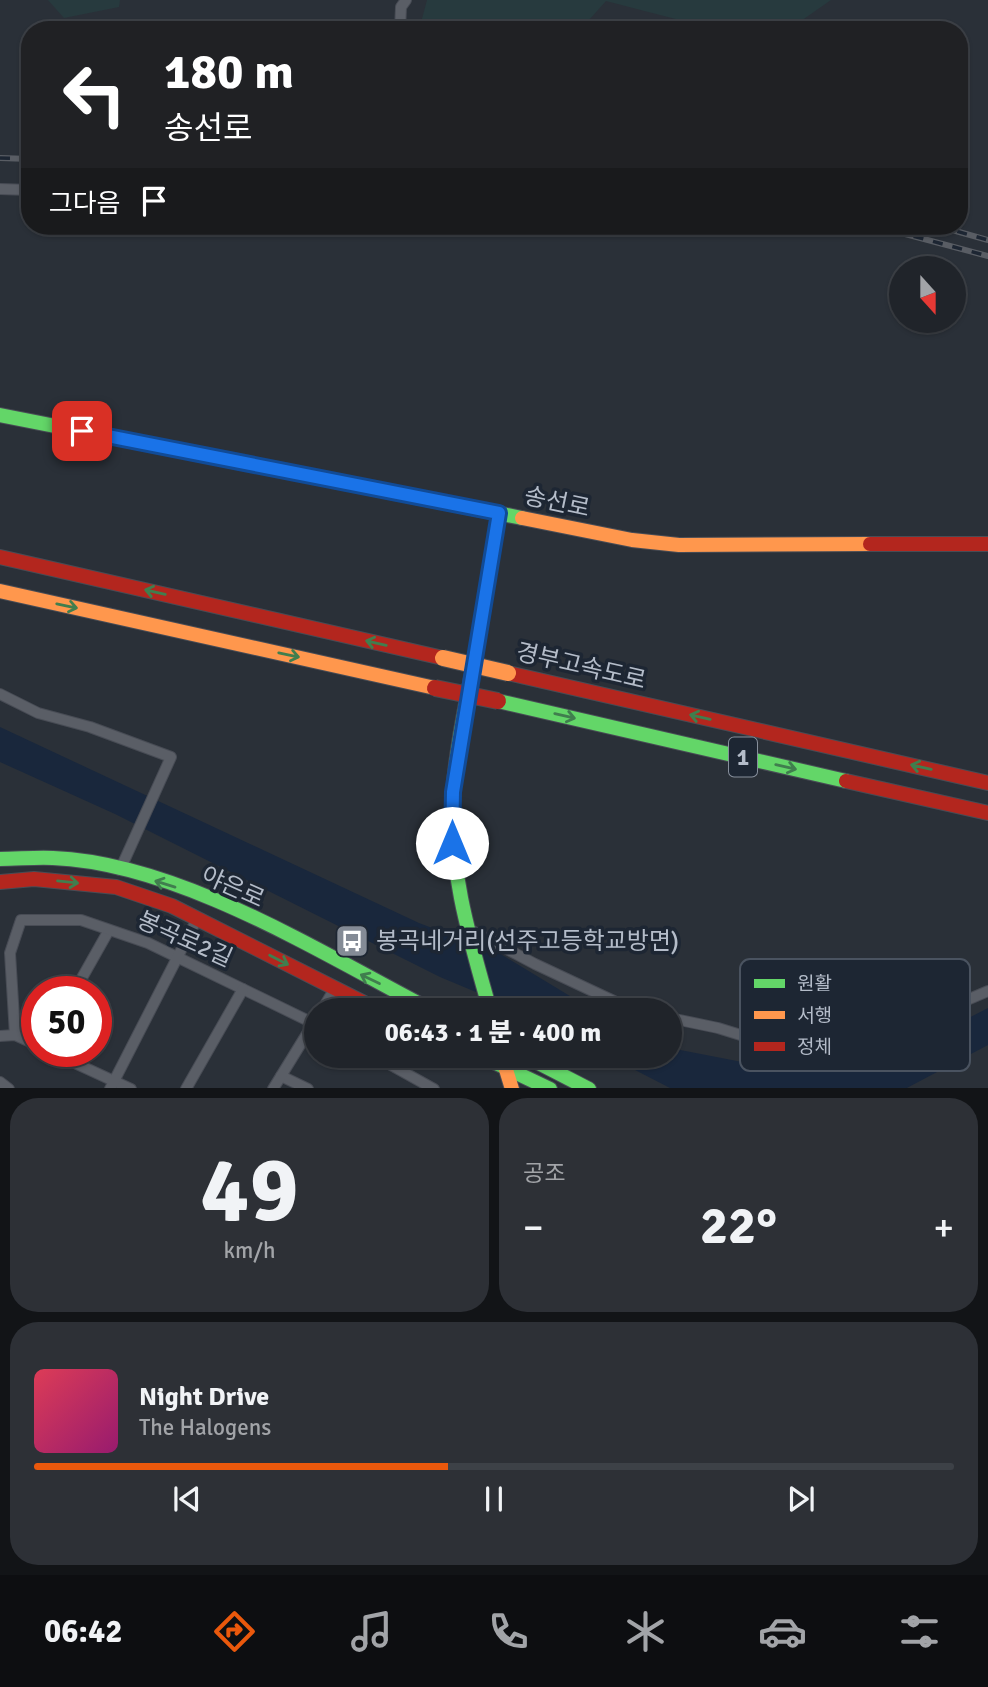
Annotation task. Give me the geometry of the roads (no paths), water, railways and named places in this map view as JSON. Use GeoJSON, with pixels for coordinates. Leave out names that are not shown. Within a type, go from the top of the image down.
{"type":"FeatureCollection","features":[{"type":"Feature","properties":{"kind":"main road","name":"송선로"},"geometry":{"type":"LineString","coordinates":[[0,415],[579,530],[679,545],[988,544]]}},
{"type":"Feature","properties":{"kind":"main road"},"geometry":{"type":"LineString","coordinates":[[486,998],[453,862],[453,792],[499,513]]}},
{"type":"Feature","properties":{"kind":"main road","name":"경부고속도로"},"geometry":{"type":"LineString","coordinates":[[0,556],[988,783]]}},
{"type":"Feature","properties":{"kind":"main road","name":"1"},"geometry":{"type":"LineString","coordinates":[[0,591],[988,813]]}},
{"type":"Feature","properties":{"kind":"main road","name":"야은로"},"geometry":{"type":"LineString","coordinates":[[0,859],[19,857],[100,864],[208,897],[407,998]]}},
{"type":"Feature","properties":{"kind":"main road","name":"야은로"},"geometry":{"type":"LineString","coordinates":[[0,882],[34,879],[116,887],[172,906],[355,998]]}},
{"type":"Feature","properties":{"kind":"main road"},"geometry":{"type":"LineString","coordinates":[[505,1068],[512,1088]]}},
{"type":"Feature","properties":{"kind":"main road"},"geometry":{"type":"LineString","coordinates":[[515,1068],[550,1088]]}},
{"type":"Feature","properties":{"kind":"main road"},"geometry":{"type":"LineString","coordinates":[[549,1068],[589,1088]]}},
{"type":"Feature","properties":{"kind":"street"},"geometry":{"type":"LineString","coordinates":[[400,21],[401,7],[405,0]]}},
{"type":"Feature","properties":{"kind":"street"},"geometry":{"type":"LineString","coordinates":[[0,189],[21,190]]}},
{"type":"Feature","properties":{"kind":"street"},"geometry":{"type":"LineString","coordinates":[[0,694],[38,713],[90,727],[171,757],[120,870]]}},
{"type":"Feature","properties":{"kind":"street","name":"봉곡로2길"},"geometry":{"type":"LineString","coordinates":[[15,1035],[5,953],[21,919],[80,920],[178,956],[304,1017]]}},
{"type":"Feature","properties":{"kind":"street"},"geometry":{"type":"LineString","coordinates":[[112,1084],[197,919]]}},
{"type":"Feature","properties":{"kind":"street"},"geometry":{"type":"LineString","coordinates":[[467,928],[545,970],[607,998]]}},
{"type":"Feature","properties":{"kind":"street","name":"봉곡로2길"},"geometry":{"type":"LineString","coordinates":[[83,976],[109,930]]}},
{"type":"Feature","properties":{"kind":"street"},"geometry":{"type":"LineString","coordinates":[[329,998],[335,988]]}},
{"type":"Feature","properties":{"kind":"street","name":"봉곡로2길"},"geometry":{"type":"LineString","coordinates":[[186,1088],[243,989]]}},
{"type":"Feature","properties":{"kind":"street"},"geometry":{"type":"LineString","coordinates":[[970,999],[988,991]]}},
{"type":"Feature","properties":{"kind":"street"},"geometry":{"type":"LineString","coordinates":[[682,1020],[740,1035]]}},
{"type":"Feature","properties":{"kind":"street"},"geometry":{"type":"LineString","coordinates":[[0,1036],[15,1035],[21,1038]]}},
{"type":"Feature","properties":{"kind":"street"},"geometry":{"type":"LineString","coordinates":[[273,1088],[304,1041]]}},
{"type":"Feature","properties":{"kind":"street"},"geometry":{"type":"LineString","coordinates":[[80,1067],[112,1084],[131,1088]]}},
{"type":"Feature","properties":{"kind":"street"},"geometry":{"type":"LineString","coordinates":[[397,1068],[434,1088]]}},
{"type":"Feature","properties":{"kind":"street"},"geometry":{"type":"LineString","coordinates":[[281,1076],[308,1088]]}},
{"type":"Feature","properties":{"kind":"street"},"geometry":{"type":"LineString","coordinates":[[0,1082],[9,1088]]}},
{"type":"Feature","properties":{"kind":"water"},"geometry":{"type":"Polygon","coordinates":[[[0,727],[419,923],[499,953],[573,998],[490,998],[440,977],[115,814],[0,762],[0,727]]]}},
{"type":"Feature","properties":{"kind":"water"},"geometry":{"type":"Polygon","coordinates":[[[988,1008],[988,1045],[970,1055],[970,1017],[988,1008]]]}},
{"type":"Feature","properties":{"kind":"water"},"geometry":{"type":"Polygon","coordinates":[[[682,1050],[740,1062],[740,1071],[939,1071],[907,1088],[670,1088],[631,1068],[682,1068],[682,1050]]]}},
{"type":"Feature","properties":{"kind":"railway"},"geometry":{"type":"LineString","coordinates":[[0,158],[21,159]]}},
{"type":"Feature","properties":{"kind":"railway"},"geometry":{"type":"LineString","coordinates":[[968,234],[988,240]]}},
{"type":"Feature","properties":{"kind":"railway"},"geometry":{"type":"LineString","coordinates":[[909,235],[988,256]]}},
{"type":"Feature","properties":{"kind":"place","name":"봉곡네거리(선주고등학교방면)"},"geometry":{"type":"Point","coordinates":[352,941]}}]}
